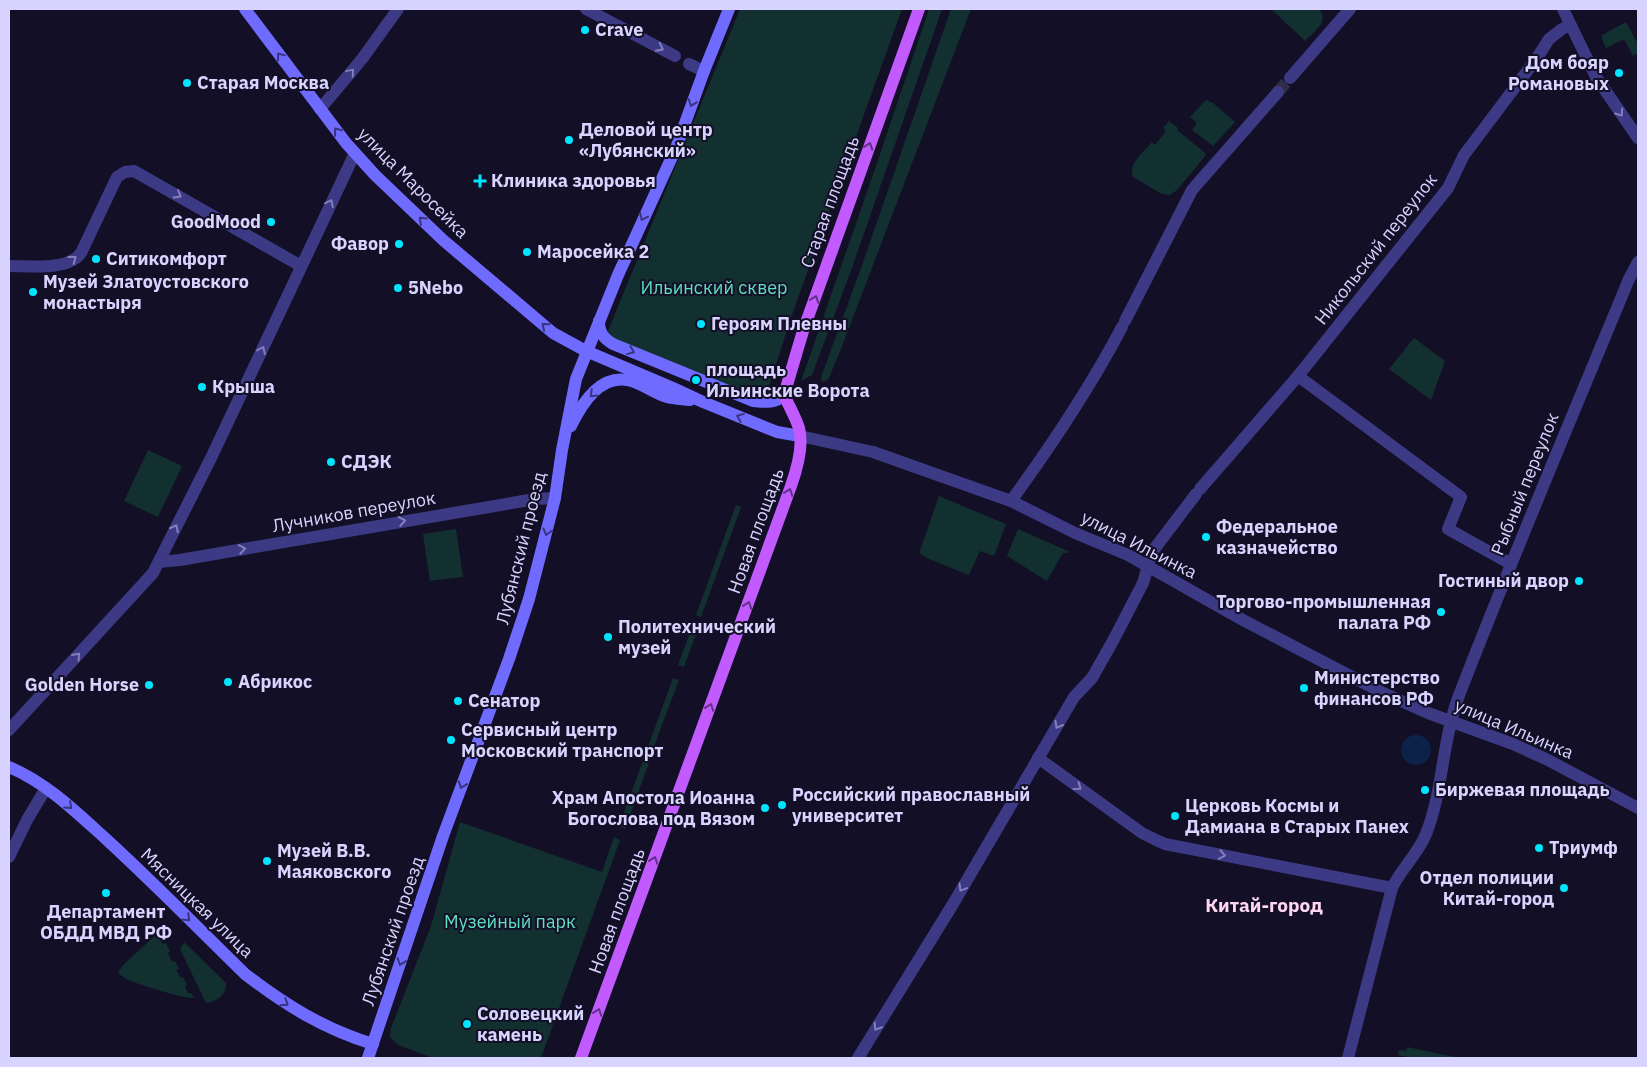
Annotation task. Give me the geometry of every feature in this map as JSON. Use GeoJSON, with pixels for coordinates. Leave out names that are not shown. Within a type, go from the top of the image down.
{"type":"FeatureCollection","features":[{"type":"Feature","properties":{"kind":"main road","name":"улица Маросейка"},"geometry":{"type":"LineString","coordinates":[[245,9],[355,153],[404,204],[491,282],[553,333],[586,351]]}},
{"type":"Feature","properties":{"kind":"main road","name":"Лубянский проезд"},"geometry":{"type":"LineString","coordinates":[[368,1058],[443,836],[524,616],[556,498],[562,450],[576,379],[637,230],[676,148],[729,9]]}},
{"type":"Feature","properties":{"kind":"main road","name":"Старая площадь"},"geometry":{"type":"LineString","coordinates":[[784,395],[807,321],[919,9]]}},
{"type":"Feature","properties":{"kind":"main road"},"geometry":{"type":"LineString","coordinates":[[586,351],[777,432],[800,436],[784,395],[779,400],[762,402],[735,393],[613,344],[604,338],[599,321]]}},
{"type":"Feature","properties":{"kind":"main road"},"geometry":{"type":"LineString","coordinates":[[562,450],[572,424],[586,400],[598,388],[611,381],[626,380],[666,396],[703,402]]}},
{"type":"Feature","properties":{"kind":"main road","name":"Новая площадь"},"geometry":{"type":"LineString","coordinates":[[581,1058],[792,486],[797,469],[800,436]]}},
{"type":"Feature","properties":{"kind":"main road","name":"Мясницкая улица"},"geometry":{"type":"LineString","coordinates":[[9,767],[46,788],[65,802],[138,868],[252,979],[311,1019],[345,1035],[373,1044]]}},
{"type":"Feature","properties":{"kind":"street"},"geometry":{"type":"LineString","coordinates":[[320,109],[362,59],[398,9]]}},
{"type":"Feature","properties":{"kind":"street"},"geometry":{"type":"LineString","coordinates":[[586,9],[674,56]]}},
{"type":"Feature","properties":{"kind":"street"},"geometry":{"type":"LineString","coordinates":[[1290,78],[1349,9]]}},
{"type":"Feature","properties":{"kind":"street"},"geometry":{"type":"LineString","coordinates":[[1563,9],[1596,77],[1638,138]]}},
{"type":"Feature","properties":{"kind":"street","name":"Никольский переулок"},"geometry":{"type":"LineString","coordinates":[[858,1058],[953,904],[1074,697],[1092,678],[1143,583],[1152,552],[1198,492],[1298,376],[1448,188],[1464,155],[1537,58],[1549,38],[1570,25]]}},
{"type":"Feature","properties":{"kind":"street"},"geometry":{"type":"LineString","coordinates":[[689,64],[704,71]]}},
{"type":"Feature","properties":{"kind":"street"},"geometry":{"type":"LineString","coordinates":[[1011,501],[1085,392],[1123,324],[1192,190],[1278,92]]}},
{"type":"Feature","properties":{"kind":"street"},"geometry":{"type":"LineString","coordinates":[[9,730],[148,580],[159,562],[169,538],[215,449],[355,153]]}},
{"type":"Feature","properties":{"kind":"street"},"geometry":{"type":"LineString","coordinates":[[9,266],[56,265],[73,261],[81,253],[116,179],[125,172],[134,171],[300,266]]}},
{"type":"Feature","properties":{"kind":"street","name":"Рыбный переулок"},"geometry":{"type":"LineString","coordinates":[[1348,1058],[1392,888],[1396,878],[1426,834],[1437,796],[1457,702],[1629,279],[1638,262]]}},
{"type":"Feature","properties":{"kind":"street"},"geometry":{"type":"LineString","coordinates":[[1298,376],[1461,497],[1448,529],[1512,564]]}},
{"type":"Feature","properties":{"kind":"street","name":"улица Ильинка"},"geometry":{"type":"LineString","coordinates":[[800,436],[873,452],[1011,501],[1075,533],[1128,555],[1241,619],[1381,692],[1548,760],[1638,808]]}},
{"type":"Feature","properties":{"kind":"street","name":"Лучников переулок"},"geometry":{"type":"LineString","coordinates":[[159,562],[200,557],[535,499],[556,498]]}},
{"type":"Feature","properties":{"kind":"street"},"geometry":{"type":"LineString","coordinates":[[1038,758],[1142,833],[1165,844],[1392,888]]}},
{"type":"Feature","properties":{"kind":"street"},"geometry":{"type":"LineString","coordinates":[[9,857],[27,820],[46,788]]}},
{"type":"Feature","properties":{"kind":"green space","name":"Ильинский сквер"},"geometry":{"type":"Polygon","coordinates":[[[740,9],[902,9],[793,312],[770,383],[764,392],[755,395],[615,339],[608,333],[740,9]]]}},
{"type":"Feature","properties":{"kind":"green space"},"geometry":{"type":"Polygon","coordinates":[[[929,9],[942,9],[853,265],[812,375],[801,381],[875,169],[929,9]]]}},
{"type":"Feature","properties":{"kind":"green space"},"geometry":{"type":"Polygon","coordinates":[[[951,9],[971,9],[839,354],[828,380],[823,382],[821,377],[951,9]]]}},
{"type":"Feature","properties":{"kind":"green space"},"geometry":{"type":"Polygon","coordinates":[[[1271,9],[1319,9],[1323,18],[1320,26],[1305,41],[1271,9]]]}},
{"type":"Feature","properties":{"kind":"green space"},"geometry":{"type":"Polygon","coordinates":[[[1626,22],[1638,44],[1638,53],[1633,56],[1624,39],[1606,48],[1602,39],[1602,35],[1626,22]]]}},
{"type":"Feature","properties":{"kind":"green space"},"geometry":{"type":"Polygon","coordinates":[[[1206,100],[1213,103],[1235,122],[1213,146],[1192,130],[1197,123],[1190,117],[1206,100]]]}},
{"type":"Feature","properties":{"kind":"green space"},"geometry":{"type":"Polygon","coordinates":[[[1169,121],[1206,155],[1177,190],[1170,195],[1162,194],[1133,177],[1132,172],[1138,158],[1152,142],[1155,145],[1166,131],[1163,128],[1169,121]]]}},
{"type":"Feature","properties":{"kind":"green space"},"geometry":{"type":"Polygon","coordinates":[[[1414,338],[1445,361],[1431,400],[1389,369],[1414,338]]]}},
{"type":"Feature","properties":{"kind":"green space"},"geometry":{"type":"Polygon","coordinates":[[[148,450],[182,466],[158,517],[124,501],[148,450]]]}},
{"type":"Feature","properties":{"kind":"green space"},"geometry":{"type":"Polygon","coordinates":[[[939,496],[1006,524],[994,556],[980,551],[969,575],[919,553],[939,496]]]}},
{"type":"Feature","properties":{"kind":"green space"},"geometry":{"type":"Polygon","coordinates":[[[736,505],[741,507],[701,617],[696,615],[736,505]]]}},
{"type":"Feature","properties":{"kind":"green space"},"geometry":{"type":"Polygon","coordinates":[[[456,529],[463,577],[430,581],[423,534],[456,529]]]}},
{"type":"Feature","properties":{"kind":"green space"},"geometry":{"type":"Polygon","coordinates":[[[1018,529],[1070,552],[1062,554],[1047,581],[1007,556],[1018,529]]]}},
{"type":"Feature","properties":{"kind":"green space"},"geometry":{"type":"Polygon","coordinates":[[[692,627],[698,629],[684,667],[678,665],[692,627]]]}},
{"type":"Feature","properties":{"kind":"green space"},"geometry":{"type":"Polygon","coordinates":[[[673,678],[679,680],[653,749],[648,747],[673,678]]]}},
{"type":"Feature","properties":{"kind":"green space"},"geometry":{"type":"Polygon","coordinates":[[[644,758],[650,760],[625,829],[619,826],[644,758]]]}},
{"type":"Feature","properties":{"kind":"green space","name":"Музейный парк"},"geometry":{"type":"Polygon","coordinates":[[[460,822],[602,872],[614,837],[620,840],[541,1058],[433,1058],[398,1045],[390,1037],[391,1028],[431,926],[460,822]]]}},
{"type":"Feature","properties":{"kind":"green space"},"geometry":{"type":"Polygon","coordinates":[[[158,933],[162,936],[160,938],[163,944],[166,943],[172,962],[175,961],[179,969],[176,970],[181,978],[183,977],[187,985],[185,986],[188,993],[191,993],[194,998],[141,985],[128,980],[118,973],[123,965],[158,933]]]}},
{"type":"Feature","properties":{"kind":"green space"},"geometry":{"type":"Polygon","coordinates":[[[184,942],[226,983],[225,991],[217,999],[206,1003],[180,949],[184,942]]]}},
{"type":"Feature","properties":{"kind":"green space"},"geometry":{"type":"Polygon","coordinates":[[[1407,1047],[1460,1058],[1413,1058],[1398,1055],[1399,1050],[1406,1051],[1407,1047]]]}},
{"type":"Feature","properties":{"kind":"water"},"geometry":{"type":"Polygon","coordinates":[[[1416,735],[1427,739],[1431,750],[1427,761],[1416,765],[1405,761],[1401,750],[1405,739],[1416,735]]]}},
{"type":"Feature","properties":{"kind":"tunnel"},"geometry":{"type":"LineString","coordinates":[[1278,92],[1290,78]]}},
{"type":"Feature","properties":{"kind":"place","name":"Crave"},"geometry":{"type":"Point","coordinates":[585,30]}},
{"type":"Feature","properties":{"kind":"place","name":"Дом бояр Романовых"},"geometry":{"type":"Point","coordinates":[1619,73]}},
{"type":"Feature","properties":{"kind":"place","name":"Старая Москва"},"geometry":{"type":"Point","coordinates":[187,83]}},
{"type":"Feature","properties":{"kind":"place","name":"Деловой центр «Лубянский»"},"geometry":{"type":"Point","coordinates":[569,140]}},
{"type":"Feature","properties":{"kind":"place","name":"Клиника здоровья"},"geometry":{"type":"Point","coordinates":[480,181]}},
{"type":"Feature","properties":{"kind":"place","name":"GoodMood"},"geometry":{"type":"Point","coordinates":[271,222]}},
{"type":"Feature","properties":{"kind":"place","name":"Фавор"},"geometry":{"type":"Point","coordinates":[399,244]}},
{"type":"Feature","properties":{"kind":"place","name":"Маросейка 2"},"geometry":{"type":"Point","coordinates":[527,252]}},
{"type":"Feature","properties":{"kind":"place","name":"Ситикомфорт"},"geometry":{"type":"Point","coordinates":[96,259]}},
{"type":"Feature","properties":{"kind":"place","name":"5Nebo"},"geometry":{"type":"Point","coordinates":[398,288]}},
{"type":"Feature","properties":{"kind":"place","name":"Музей Златоустовского монастыря"},"geometry":{"type":"Point","coordinates":[33,292]}},
{"type":"Feature","properties":{"kind":"place","name":"Героям Плевны"},"geometry":{"type":"Point","coordinates":[701,324]}},
{"type":"Feature","properties":{"kind":"place","name":"площадь Ильинские Ворота"},"geometry":{"type":"Point","coordinates":[696,380]}},
{"type":"Feature","properties":{"kind":"place","name":"Крыша"},"geometry":{"type":"Point","coordinates":[202,387]}},
{"type":"Feature","properties":{"kind":"place","name":"СДЭК"},"geometry":{"type":"Point","coordinates":[331,462]}},
{"type":"Feature","properties":{"kind":"place","name":"Федеральное казначейство"},"geometry":{"type":"Point","coordinates":[1206,537]}},
{"type":"Feature","properties":{"kind":"place","name":"Гостиный двор"},"geometry":{"type":"Point","coordinates":[1579,581]}},
{"type":"Feature","properties":{"kind":"place","name":"Торгово-промышленная палата РФ"},"geometry":{"type":"Point","coordinates":[1441,612]}},
{"type":"Feature","properties":{"kind":"place","name":"Политехнический музей"},"geometry":{"type":"Point","coordinates":[608,637]}},
{"type":"Feature","properties":{"kind":"place","name":"Абрикос"},"geometry":{"type":"Point","coordinates":[228,682]}},
{"type":"Feature","properties":{"kind":"place","name":"Golden Horse"},"geometry":{"type":"Point","coordinates":[149,685]}},
{"type":"Feature","properties":{"kind":"place","name":"Министерство финансов РФ"},"geometry":{"type":"Point","coordinates":[1304,688]}},
{"type":"Feature","properties":{"kind":"place","name":"Сенатор"},"geometry":{"type":"Point","coordinates":[458,701]}},
{"type":"Feature","properties":{"kind":"place","name":"Сервисный центр Московский транспорт"},"geometry":{"type":"Point","coordinates":[451,740]}},
{"type":"Feature","properties":{"kind":"place","name":"Биржевая площадь"},"geometry":{"type":"Point","coordinates":[1425,790]}},
{"type":"Feature","properties":{"kind":"place","name":"Российский православный университет"},"geometry":{"type":"Point","coordinates":[782,805]}},
{"type":"Feature","properties":{"kind":"place","name":"Храм Апостола Иоанна Богослова под Вязом"},"geometry":{"type":"Point","coordinates":[765,808]}},
{"type":"Feature","properties":{"kind":"place","name":"Церковь Космы и Дамиана в Старых Панех"},"geometry":{"type":"Point","coordinates":[1175,816]}},
{"type":"Feature","properties":{"kind":"place","name":"Триумф"},"geometry":{"type":"Point","coordinates":[1539,848]}},
{"type":"Feature","properties":{"kind":"place","name":"Музей В.В. Маяковского"},"geometry":{"type":"Point","coordinates":[267,861]}},
{"type":"Feature","properties":{"kind":"place","name":"Отдел полиции Китай-город"},"geometry":{"type":"Point","coordinates":[1564,888]}},
{"type":"Feature","properties":{"kind":"place","name":"Департамент ОБДД МВД РФ"},"geometry":{"type":"Point","coordinates":[106,893]}},
{"type":"Feature","properties":{"kind":"place","name":"Соловецкий камень"},"geometry":{"type":"Point","coordinates":[467,1024]}},
{"type":"Feature","properties":{"kind":"district","name":"Китай-город"},"geometry":{"type":"Point","coordinates":[1264,905]}}]}
